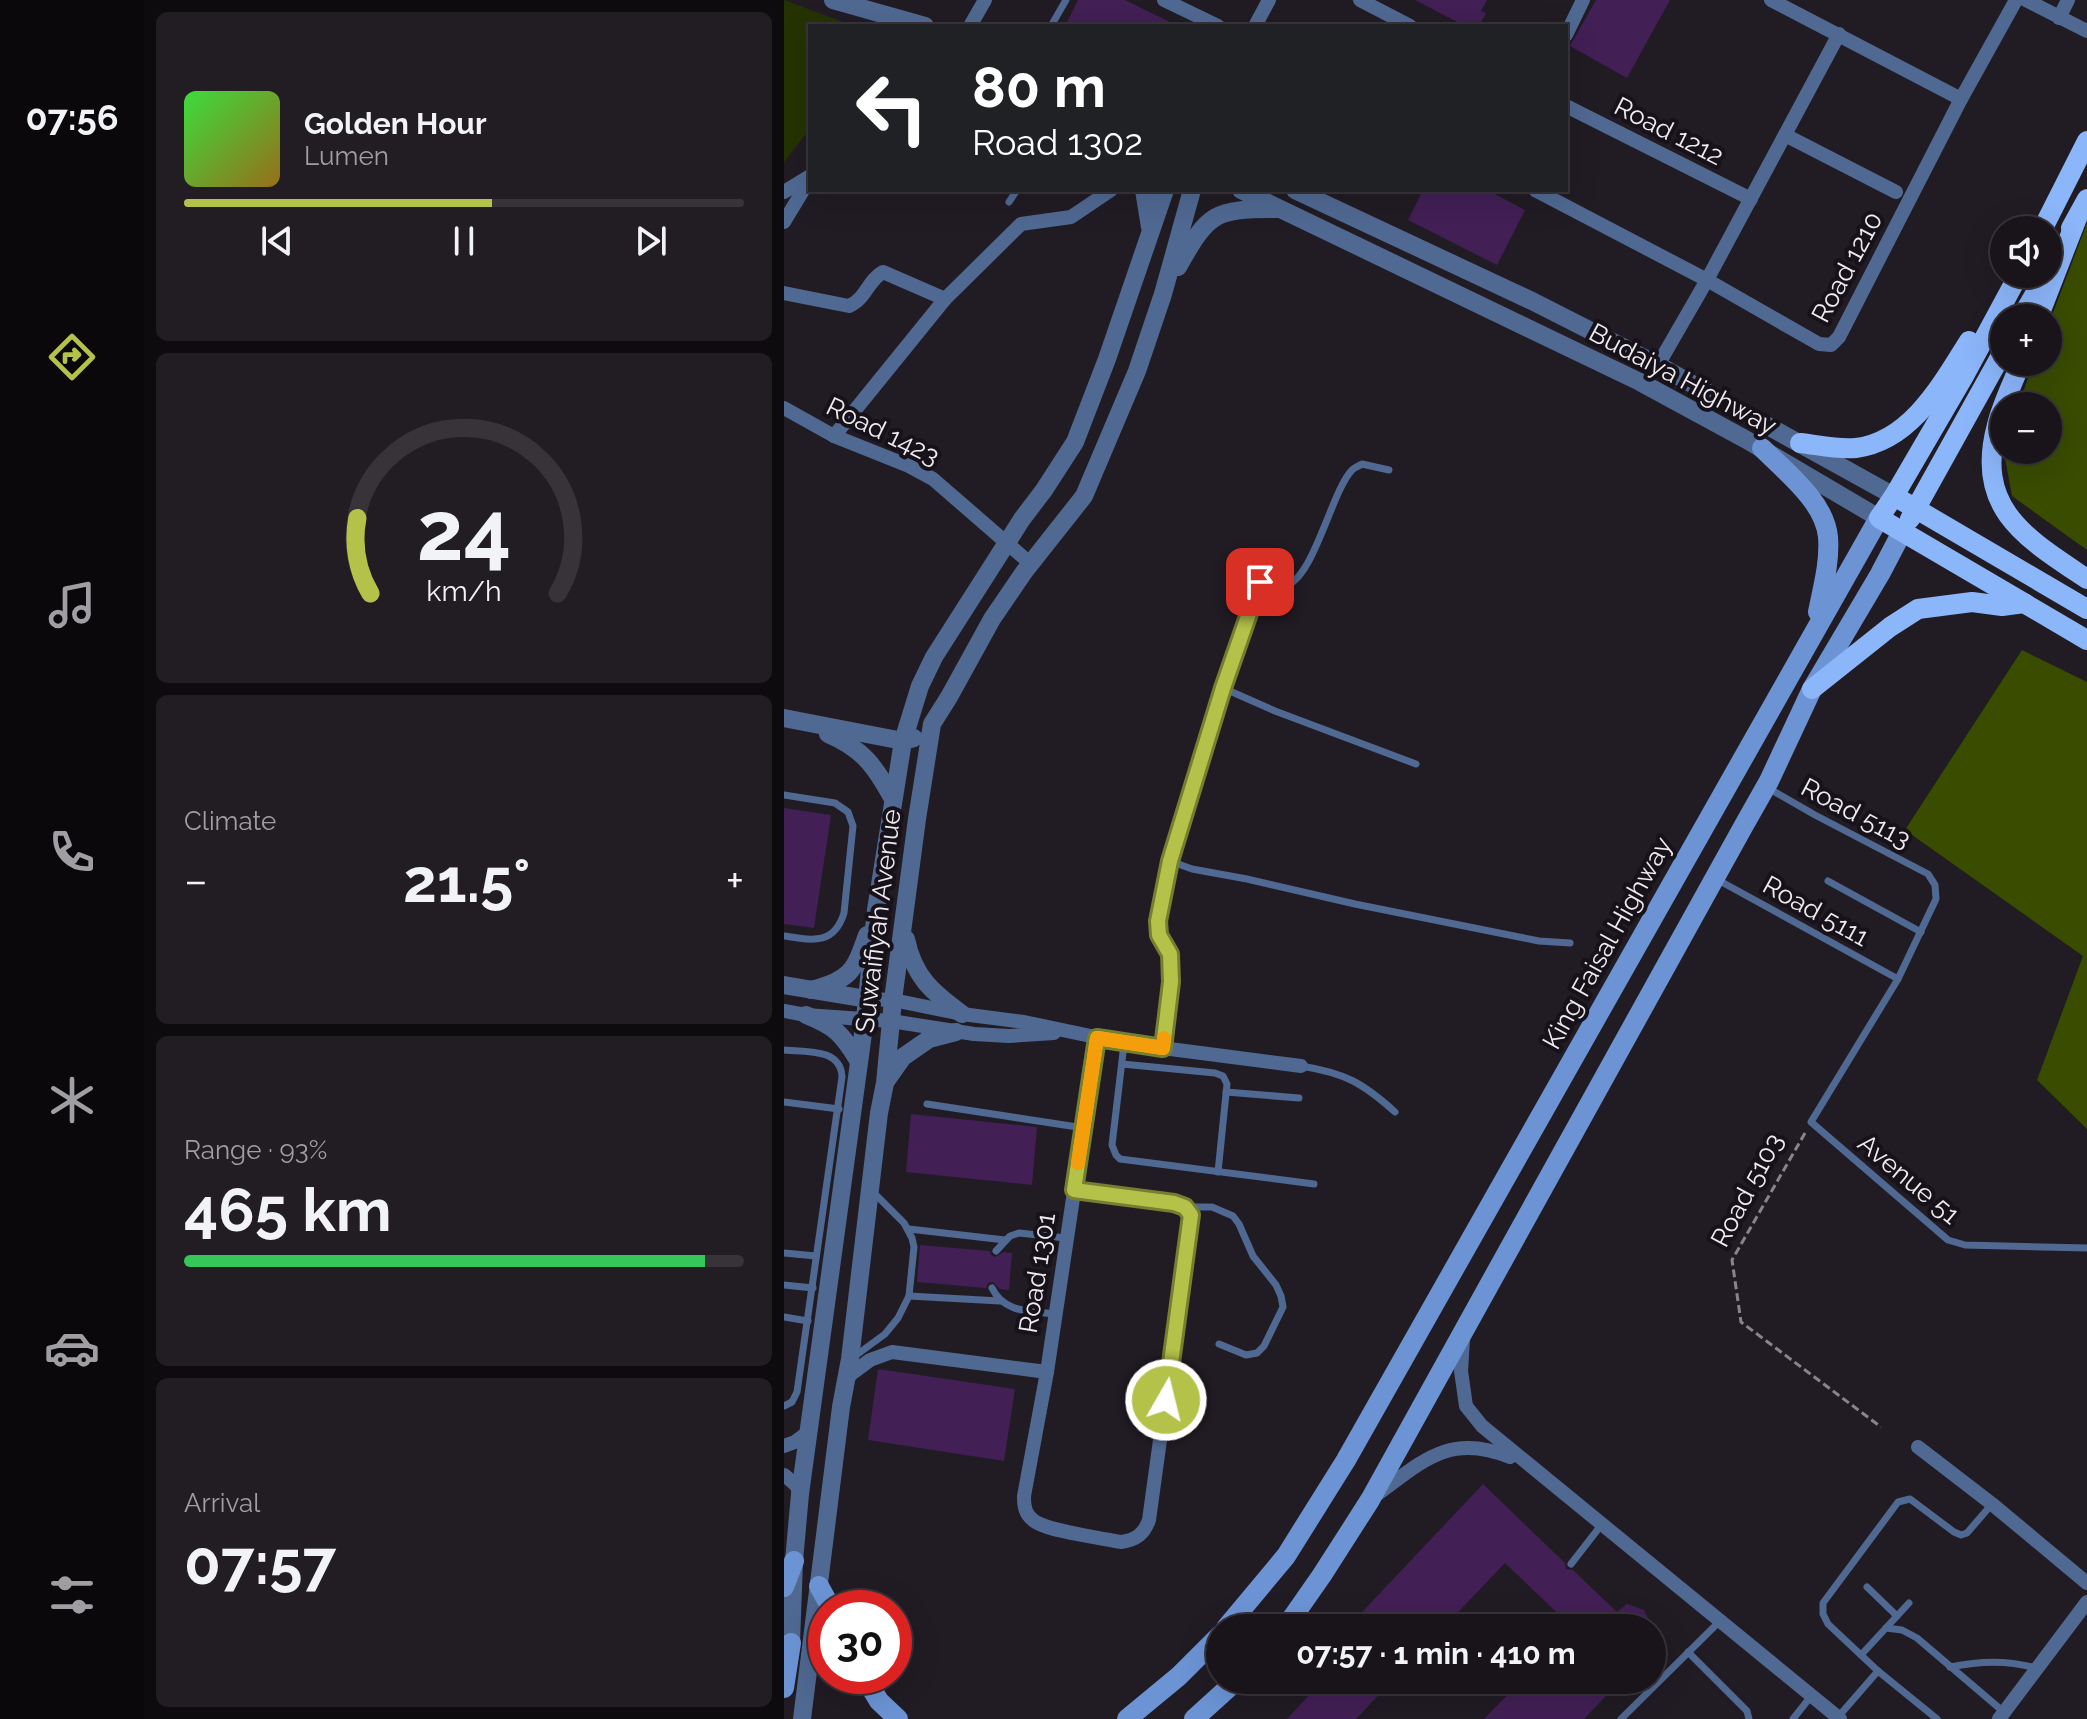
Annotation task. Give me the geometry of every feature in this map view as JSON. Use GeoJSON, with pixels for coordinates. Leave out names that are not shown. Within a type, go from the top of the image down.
{"type":"FeatureCollection","features":[{"type":"Feature","properties":{"kind":"main road"},"geometry":{"type":"LineString","coordinates":[[2049,216],[2087,141]]}},
{"type":"Feature","properties":{"kind":"main road"},"geometry":{"type":"LineString","coordinates":[[2062,245],[2082,208]]}},
{"type":"Feature","properties":{"kind":"main road"},"geometry":{"type":"LineString","coordinates":[[2044,304],[2082,208]]}},
{"type":"Feature","properties":{"kind":"main road"},"geometry":{"type":"LineString","coordinates":[[1800,443],[1852,449],[1879,442],[1912,420],[1945,378],[2003,288]]}},
{"type":"Feature","properties":{"kind":"main road","name":"King Faisal Highway"},"geometry":{"type":"LineString","coordinates":[[1238,1614],[1286,1556],[1346,1460],[1746,750],[1964,376],[2011,288]]}},
{"type":"Feature","properties":{"kind":"main road"},"geometry":{"type":"LineString","coordinates":[[1295,1614],[1370,1500],[1765,787],[1812,689],[1990,375]]}},
{"type":"Feature","properties":{"kind":"main road"},"geometry":{"type":"LineString","coordinates":[[2015,376],[1997,422],[1992,446],[1990,468],[1999,500],[2014,524],[2044,550],[2087,579]]}},
{"type":"Feature","properties":{"kind":"main road"},"geometry":{"type":"LineString","coordinates":[[1762,448],[1816,505],[1828,535],[1827,566],[1811,638]]}},
{"type":"Feature","properties":{"kind":"main road","name":"Budaiya Highway"},"geometry":{"type":"LineString","coordinates":[[1894,496],[2087,609]]}},
{"type":"Feature","properties":{"kind":"main road","name":"Budaiya Highway"},"geometry":{"type":"LineString","coordinates":[[1879,518],[2087,640]]}},
{"type":"Feature","properties":{"kind":"main road"},"geometry":{"type":"LineString","coordinates":[[1812,689],[1890,627],[1918,609],[1972,602],[2002,606],[2024,603]]}},
{"type":"Feature","properties":{"kind":"main road"},"geometry":{"type":"LineString","coordinates":[[784,1587],[794,1561]]}},
{"type":"Feature","properties":{"kind":"main road"},"geometry":{"type":"LineString","coordinates":[[819,1586],[821,1590]]}},
{"type":"Feature","properties":{"kind":"main road"},"geometry":{"type":"LineString","coordinates":[[784,1688],[791,1643]]}},
{"type":"Feature","properties":{"kind":"main road"},"geometry":{"type":"LineString","coordinates":[[1127,1719],[1206,1649]]}},
{"type":"Feature","properties":{"kind":"main road"},"geometry":{"type":"LineString","coordinates":[[875,1694],[898,1719]]}},
{"type":"Feature","properties":{"kind":"main road"},"geometry":{"type":"LineString","coordinates":[[1194,1719],[1222,1694]]}},
{"type":"Feature","properties":{"kind":"street"},"geometry":{"type":"LineString","coordinates":[[971,24],[985,0]]}},
{"type":"Feature","properties":{"kind":"street"},"geometry":{"type":"LineString","coordinates":[[1164,0],[1214,24]]}},
{"type":"Feature","properties":{"kind":"street"},"geometry":{"type":"LineString","coordinates":[[1256,24],[1269,0]]}},
{"type":"Feature","properties":{"kind":"street"},"geometry":{"type":"LineString","coordinates":[[1360,0],[1406,24]]}},
{"type":"Feature","properties":{"kind":"street"},"geometry":{"type":"LineString","coordinates":[[1568,31],[1583,0]]}},
{"type":"Feature","properties":{"kind":"street"},"geometry":{"type":"LineString","coordinates":[[1771,0],[1961,99]]}},
{"type":"Feature","properties":{"kind":"street","name":"Road 1210"},"geometry":{"type":"LineString","coordinates":[[1539,192],[1707,280],[1819,344],[1831,345],[1839,337],[1961,99],[2016,0]]}},
{"type":"Feature","properties":{"kind":"street"},"geometry":{"type":"LineString","coordinates":[[2026,0],[2087,31]]}},
{"type":"Feature","properties":{"kind":"street"},"geometry":{"type":"LineString","coordinates":[[2059,18],[2068,0]]}},
{"type":"Feature","properties":{"kind":"street"},"geometry":{"type":"LineString","coordinates":[[840,3],[877,24]]}},
{"type":"Feature","properties":{"kind":"street"},"geometry":{"type":"LineString","coordinates":[[840,3],[919,24]]}},
{"type":"Feature","properties":{"kind":"street"},"geometry":{"type":"LineString","coordinates":[[1658,365],[1839,34]]}},
{"type":"Feature","properties":{"kind":"street","name":"Road 1212"},"geometry":{"type":"LineString","coordinates":[[1568,107],[1751,199]]}},
{"type":"Feature","properties":{"kind":"street"},"geometry":{"type":"LineString","coordinates":[[1785,135],[1896,192]]}},
{"type":"Feature","properties":{"kind":"street"},"geometry":{"type":"LineString","coordinates":[[784,192],[808,179]]}},
{"type":"Feature","properties":{"kind":"street"},"geometry":{"type":"LineString","coordinates":[[784,222],[808,181]]}},
{"type":"Feature","properties":{"kind":"street"},"geometry":{"type":"LineString","coordinates":[[834,436],[945,299],[1021,224],[1071,217],[1108,192]]}},
{"type":"Feature","properties":{"kind":"street"},"geometry":{"type":"LineString","coordinates":[[1144,192],[1150,231]]}},
{"type":"Feature","properties":{"kind":"street","name":"Suwaifiyah Avenue"},"geometry":{"type":"LineString","coordinates":[[784,1669],[791,1643],[800,1494],[865,1019],[876,910],[903,741],[920,686],[934,657],[1075,442],[1164,192]]}},
{"type":"Feature","properties":{"kind":"street","name":"Suwaifiyah Avenue"},"geometry":{"type":"LineString","coordinates":[[802,1719],[885,1083],[893,1000],[932,724],[992,619],[1084,496],[1137,371],[1163,294],[1191,192]]}},
{"type":"Feature","properties":{"kind":"street","name":"Budaiya Highway"},"geometry":{"type":"LineString","coordinates":[[1245,192],[1640,382],[1762,448],[1879,518]]}},
{"type":"Feature","properties":{"kind":"street","name":"Budaiya Highway"},"geometry":{"type":"LineString","coordinates":[[1299,192],[1532,301],[1658,365],[1894,496]]}},
{"type":"Feature","properties":{"kind":"street"},"geometry":{"type":"LineString","coordinates":[[1163,294],[1196,235],[1214,217],[1246,209],[1283,209]]}},
{"type":"Feature","properties":{"kind":"street"},"geometry":{"type":"LineString","coordinates":[[784,293],[849,306],[859,302],[874,278],[883,272],[945,299]]}},
{"type":"Feature","properties":{"kind":"street","name":"Road 1423"},"geometry":{"type":"LineString","coordinates":[[784,408],[834,436],[933,479],[1031,564]]}},
{"type":"Feature","properties":{"kind":"street"},"geometry":{"type":"LineString","coordinates":[[788,718],[903,741],[917,737],[932,724]]}},
{"type":"Feature","properties":{"kind":"street"},"geometry":{"type":"LineString","coordinates":[[788,718],[848,743],[864,756],[893,799]]}},
{"type":"Feature","properties":{"kind":"street"},"geometry":{"type":"LineString","coordinates":[[811,990],[846,977],[860,953],[876,910]]}},
{"type":"Feature","properties":{"kind":"street"},"geometry":{"type":"LineString","coordinates":[[903,924],[911,961],[959,1023]]}},
{"type":"Feature","properties":{"kind":"street"},"geometry":{"type":"LineString","coordinates":[[784,985],[867,999],[893,1000],[959,1023],[1009,1036],[1062,1031],[1124,1043],[1301,1066]]}},
{"type":"Feature","properties":{"kind":"street"},"geometry":{"type":"LineString","coordinates":[[784,1011],[891,1021],[959,1023]]}},
{"type":"Feature","properties":{"kind":"street"},"geometry":{"type":"LineString","coordinates":[[806,1015],[828,1024],[841,1034],[858,1060]]}},
{"type":"Feature","properties":{"kind":"street"},"geometry":{"type":"LineString","coordinates":[[885,1083],[903,1057],[959,1023]]}},
{"type":"Feature","properties":{"kind":"street","name":"Road 1301"},"geometry":{"type":"LineString","coordinates":[[1097,1038],[1047,1372],[1024,1496],[1026,1512],[1042,1525],[1121,1542],[1131,1541],[1145,1529],[1149,1520],[1191,1221],[1185,1207]]}},
{"type":"Feature","properties":{"kind":"street"},"geometry":{"type":"LineString","coordinates":[[1074,1190],[1185,1207]]}},
{"type":"Feature","properties":{"kind":"street"},"geometry":{"type":"LineString","coordinates":[[1466,1327],[1461,1371],[1466,1406],[1490,1433],[1839,1718]]}},
{"type":"Feature","properties":{"kind":"street","name":"Road 1301"},"geometry":{"type":"LineString","coordinates":[[848,1368],[892,1352],[1047,1372]]}},
{"type":"Feature","properties":{"kind":"street"},"geometry":{"type":"LineString","coordinates":[[784,1446],[810,1431]]}},
{"type":"Feature","properties":{"kind":"street"},"geometry":{"type":"LineString","coordinates":[[1370,1500],[1442,1451],[1467,1446],[1493,1450],[1533,1466]]}},
{"type":"Feature","properties":{"kind":"street"},"geometry":{"type":"LineString","coordinates":[[1918,1447],[2087,1583]]}},
{"type":"Feature","properties":{"kind":"street"},"geometry":{"type":"LineString","coordinates":[[784,1475],[796,1485],[800,1494]]}},
{"type":"Feature","properties":{"kind":"street"},"geometry":{"type":"LineString","coordinates":[[2002,1716],[2087,1602]]}},
{"type":"Feature","properties":{"kind":"lane"},"geometry":{"type":"LineString","coordinates":[[1052,24],[1066,0]]}},
{"type":"Feature","properties":{"kind":"lane"},"geometry":{"type":"LineString","coordinates":[[1009,202],[1016,192]]}},
{"type":"Feature","properties":{"kind":"lane"},"geometry":{"type":"LineString","coordinates":[[1260,582],[1283,587],[1291,584],[1308,565],[1332,506],[1351,471],[1362,464],[1389,470]]}},
{"type":"Feature","properties":{"kind":"lane"},"geometry":{"type":"LineString","coordinates":[[1163,1048],[1171,982],[1170,954],[1159,935],[1158,921],[1170,861],[1223,688],[1264,570]]}},
{"type":"Feature","properties":{"kind":"lane"},"geometry":{"type":"LineString","coordinates":[[1223,688],[1416,764]]}},
{"type":"Feature","properties":{"kind":"lane","name":"Road 5113"},"geometry":{"type":"LineString","coordinates":[[1765,787],[1928,874]]}},
{"type":"Feature","properties":{"kind":"lane"},"geometry":{"type":"LineString","coordinates":[[784,795],[842,806],[853,826],[844,913],[836,930],[820,939],[784,936]]}},
{"type":"Feature","properties":{"kind":"lane"},"geometry":{"type":"LineString","coordinates":[[1170,861],[1192,869],[1355,904],[1539,941],[1570,943]]}},
{"type":"Feature","properties":{"kind":"lane","name":"Road 5103"},"geometry":{"type":"LineString","coordinates":[[1811,1122],[1898,979],[1921,932],[1936,899],[1935,885],[1928,874]]}},
{"type":"Feature","properties":{"kind":"lane","name":"Road 5111"},"geometry":{"type":"LineString","coordinates":[[1715,878],[1898,979]]}},
{"type":"Feature","properties":{"kind":"lane"},"geometry":{"type":"LineString","coordinates":[[1828,881],[1921,932]]}},
{"type":"Feature","properties":{"kind":"lane"},"geometry":{"type":"LineString","coordinates":[[1124,1043],[1112,1145],[1116,1155],[1125,1161],[1314,1184]]}},
{"type":"Feature","properties":{"kind":"lane"},"geometry":{"type":"LineString","coordinates":[[784,1050],[829,1055],[838,1061],[842,1071],[797,1392],[792,1402],[784,1406]]}},
{"type":"Feature","properties":{"kind":"lane"},"geometry":{"type":"LineString","coordinates":[[1122,1064],[1219,1074],[1226,1079],[1218,1172]]}},
{"type":"Feature","properties":{"kind":"lane"},"geometry":{"type":"LineString","coordinates":[[1301,1066],[1353,1079],[1395,1112]]}},
{"type":"Feature","properties":{"kind":"lane"},"geometry":{"type":"LineString","coordinates":[[1226,1092],[1299,1098]]}},
{"type":"Feature","properties":{"kind":"lane"},"geometry":{"type":"LineString","coordinates":[[784,1102],[839,1109]]}},
{"type":"Feature","properties":{"kind":"lane"},"geometry":{"type":"LineString","coordinates":[[927,1104],[1084,1128]]}},
{"type":"Feature","properties":{"kind":"lane","name":"Avenue 51"},"geometry":{"type":"LineString","coordinates":[[1811,1122],[1948,1240],[1965,1245],[2087,1248]]}},
{"type":"Feature","properties":{"kind":"lane"},"geometry":{"type":"LineString","coordinates":[[848,1368],[885,1334],[898,1318],[909,1296],[914,1247],[909,1229],[870,1189]]}},
{"type":"Feature","properties":{"kind":"lane"},"geometry":{"type":"LineString","coordinates":[[1185,1207],[1212,1207],[1233,1216],[1253,1256],[1281,1296],[1283,1307],[1264,1346],[1257,1353],[1246,1355],[1219,1344]]}},
{"type":"Feature","properties":{"kind":"lane"},"geometry":{"type":"LineString","coordinates":[[909,1229],[1005,1240]]}},
{"type":"Feature","properties":{"kind":"lane"},"geometry":{"type":"LineString","coordinates":[[996,1251],[1005,1240],[1019,1233],[1066,1238]]}},
{"type":"Feature","properties":{"kind":"lane"},"geometry":{"type":"LineString","coordinates":[[784,1253],[816,1256]]}},
{"type":"Feature","properties":{"kind":"lane"},"geometry":{"type":"LineString","coordinates":[[784,1285],[813,1288]]}},
{"type":"Feature","properties":{"kind":"lane"},"geometry":{"type":"LineString","coordinates":[[992,1288],[1000,1301]]}},
{"type":"Feature","properties":{"kind":"lane"},"geometry":{"type":"LineString","coordinates":[[909,1296],[1000,1301],[1015,1309],[1054,1314]]}},
{"type":"Feature","properties":{"kind":"lane"},"geometry":{"type":"LineString","coordinates":[[784,1317],[808,1321]]}},
{"type":"Feature","properties":{"kind":"lane"},"geometry":{"type":"LineString","coordinates":[[1937,1719],[1878,1671],[1825,1620],[1823,1603],[1894,1507],[1904,1499],[1910,1499],[1961,1535],[1967,1533],[1992,1504]]}},
{"type":"Feature","properties":{"kind":"lane"},"geometry":{"type":"LineString","coordinates":[[1571,1564],[1602,1524]]}},
{"type":"Feature","properties":{"kind":"lane"},"geometry":{"type":"LineString","coordinates":[[1867,1587],[1897,1616]]}},
{"type":"Feature","properties":{"kind":"lane"},"geometry":{"type":"LineString","coordinates":[[1861,1655],[1909,1603]]}},
{"type":"Feature","properties":{"kind":"lane"},"geometry":{"type":"LineString","coordinates":[[1621,1719],[1721,1620]]}},
{"type":"Feature","properties":{"kind":"lane"},"geometry":{"type":"LineString","coordinates":[[1886,1628],[1912,1634],[2002,1716]]}},
{"type":"Feature","properties":{"kind":"lane"},"geometry":{"type":"LineString","coordinates":[[1688,1652],[1747,1711],[1749,1719]]}},
{"type":"Feature","properties":{"kind":"lane"},"geometry":{"type":"LineString","coordinates":[[1950,1667],[1994,1661],[2038,1668]]}},
{"type":"Feature","properties":{"kind":"lane"},"geometry":{"type":"LineString","coordinates":[[1839,1718],[1878,1671]]}},
{"type":"Feature","properties":{"kind":"lane"},"geometry":{"type":"LineString","coordinates":[[1793,1719],[1812,1695]]}},
{"type":"Feature","properties":{"kind":"path","name":"Road 5103"},"geometry":{"type":"LineString","coordinates":[[1811,1122],[1732,1260],[1741,1322],[1881,1427]]}},
{"type":"Feature","properties":{"kind":"green space"},"geometry":{"type":"Polygon","coordinates":[[[784,0],[849,24],[808,24],[808,132],[784,162],[784,0]]]}},
{"type":"Feature","properties":{"kind":"green space"},"geometry":{"type":"Polygon","coordinates":[[[2087,223],[2087,550],[2012,496],[2006,464],[2062,464],[2062,392],[2023,392],[2029,376],[2062,376],[2062,304],[2056,304],[2087,223]]]}},
{"type":"Feature","properties":{"kind":"green space"},"geometry":{"type":"Polygon","coordinates":[[[2022,650],[2087,682],[2087,1129],[2037,1080],[2083,956],[1905,830],[2022,650]]]}},
{"type":"Feature","properties":{"kind":"building"},"geometry":{"type":"Polygon","coordinates":[[[1078,0],[1125,0],[1174,24],[1066,24],[1078,0]]]}},
{"type":"Feature","properties":{"kind":"building"},"geometry":{"type":"Polygon","coordinates":[[[1415,0],[1487,0],[1481,11],[1486,13],[1480,24],[1461,24],[1415,0]]]}},
{"type":"Feature","properties":{"kind":"building"},"geometry":{"type":"Polygon","coordinates":[[[1596,0],[1670,0],[1627,78],[1570,46],[1596,0]]]}},
{"type":"Feature","properties":{"kind":"building"},"geometry":{"type":"Polygon","coordinates":[[[1422,192],[1491,192],[1525,210],[1497,265],[1408,220],[1422,192]]]}},
{"type":"Feature","properties":{"kind":"building"},"geometry":{"type":"Polygon","coordinates":[[[784,808],[831,815],[814,928],[784,924],[784,808]]]}},
{"type":"Feature","properties":{"kind":"building"},"geometry":{"type":"Polygon","coordinates":[[[911,1114],[1037,1127],[1032,1185],[906,1172],[911,1114]]]}},
{"type":"Feature","properties":{"kind":"building"},"geometry":{"type":"Polygon","coordinates":[[[920,1245],[990,1251],[995,1257],[1004,1252],[1012,1253],[1009,1290],[1000,1289],[993,1282],[988,1283],[986,1288],[917,1282],[920,1245]]]}},
{"type":"Feature","properties":{"kind":"building"},"geometry":{"type":"Polygon","coordinates":[[[878,1369],[1015,1389],[1004,1461],[868,1440],[878,1369]]]}},
{"type":"Feature","properties":{"kind":"building"},"geometry":{"type":"Polygon","coordinates":[[[1483,1484],[1565,1563],[1566,1569],[1573,1570],[1617,1612],[1627,1604],[1644,1610],[1646,1614],[1558,1614],[1505,1563],[1456,1614],[1360,1614],[1483,1484]]]}},
{"type":"Feature","properties":{"kind":"building"},"geometry":{"type":"Polygon","coordinates":[[[1310,1694],[1380,1694],[1356,1719],[1287,1719],[1310,1694]]]}},
{"type":"Feature","properties":{"kind":"building"},"geometry":{"type":"Polygon","coordinates":[[[1508,1694],[1608,1694],[1584,1719],[1484,1719],[1508,1694]]]}},
{"type":"Feature","properties":{"kind":"slow traffic"},"geometry":{"type":"LineString","coordinates":[[1078,1163],[1097,1038],[1163,1048],[1164,1038]]}},
{"type":"Feature","properties":{"kind":"route"},"geometry":{"type":"LineString","coordinates":[[1166,1400],[1191,1221],[1189,1210],[1180,1204],[1074,1190],[1097,1038],[1163,1048],[1171,982],[1170,954],[1159,935],[1158,921],[1170,861],[1223,688],[1260,582]]}}]}
